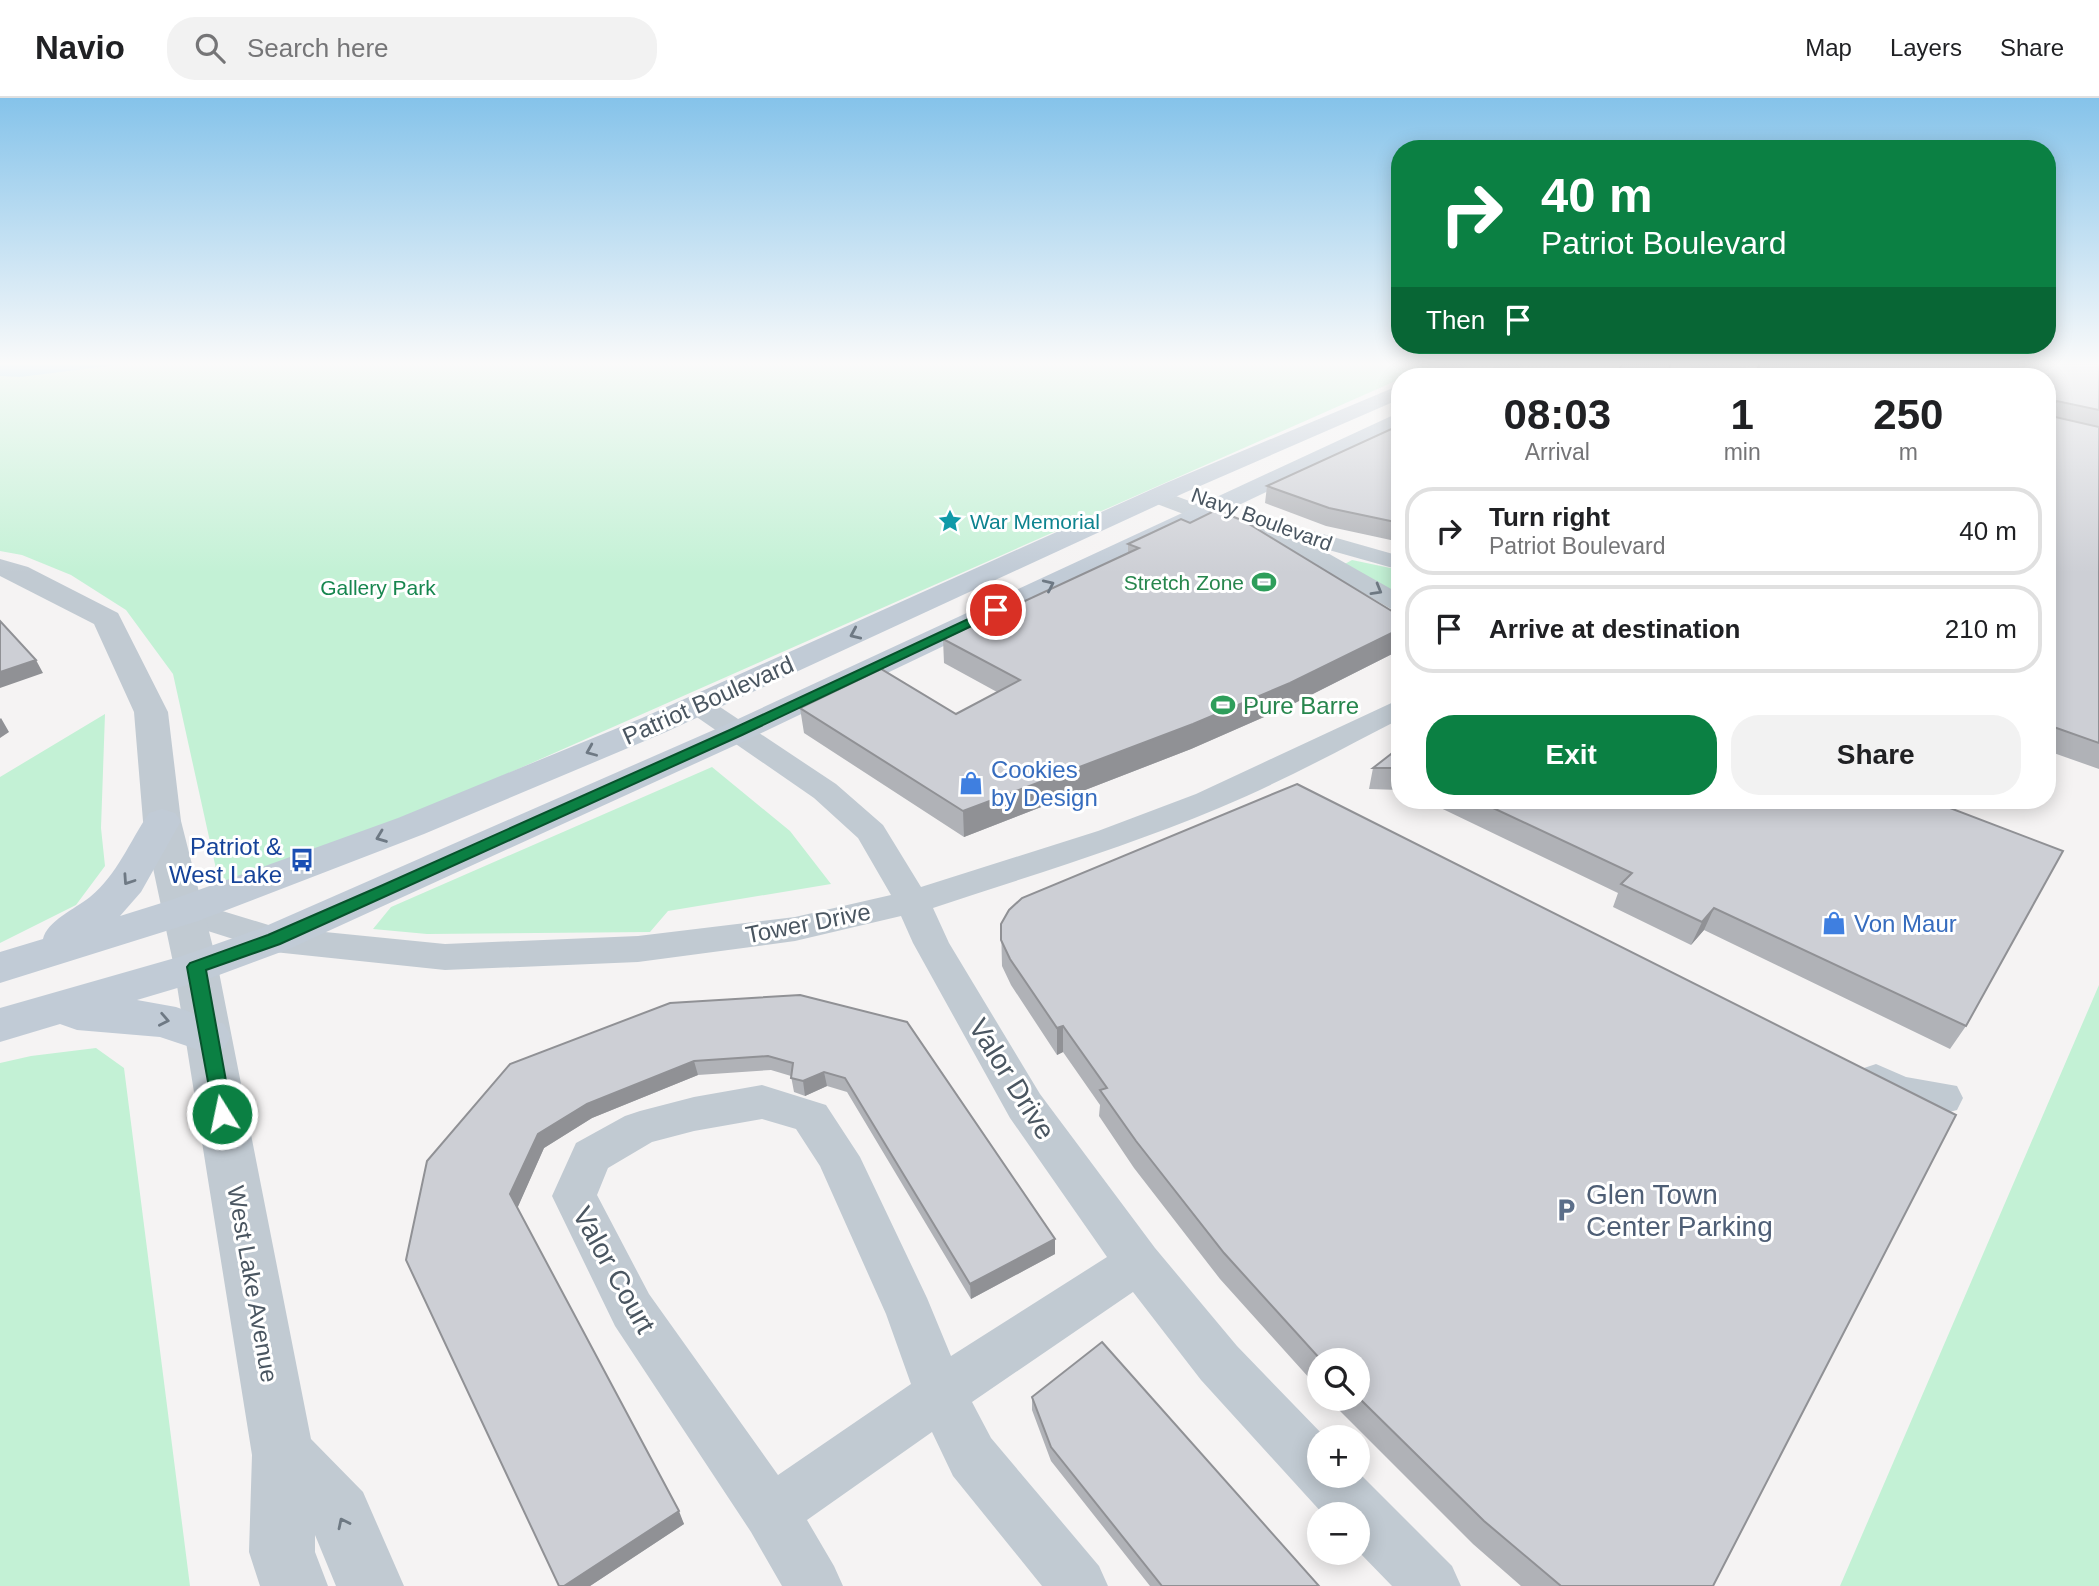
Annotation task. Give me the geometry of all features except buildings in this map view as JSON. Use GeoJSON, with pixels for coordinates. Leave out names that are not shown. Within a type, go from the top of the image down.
{"type":"FeatureCollection","features":[{"type":"Feature","properties":{"kind":"main road","name":"Patriot Boulevard"},"geometry":{"type":"LineString","coordinates":[[0,968],[183,911],[411,826],[698,705],[1166,492],[1302,433]]}},
{"type":"Feature","properties":{"kind":"main road","name":"Patriot Boulevard"},"geometry":{"type":"LineString","coordinates":[[0,1025],[196,967],[274,939],[737,732],[1370,433]]}},
{"type":"Feature","properties":{"kind":"main road"},"geometry":{"type":"LineString","coordinates":[[39,956],[106,906],[127,883],[162,821]]}},
{"type":"Feature","properties":{"kind":"main road"},"geometry":{"type":"LineString","coordinates":[[47,1011],[155,1018],[184,1024],[208,1036]]}},
{"type":"Feature","properties":{"kind":"street","name":"Navy Boulevard"},"geometry":{"type":"LineString","coordinates":[[1166,492],[1316,556],[1391,562]]}},
{"type":"Feature","properties":{"kind":"street","name":"Navy Boulevard"},"geometry":{"type":"LineString","coordinates":[[1341,558],[1391,597]]}},
{"type":"Feature","properties":{"kind":"street","name":"West Lake Avenue"},"geometry":{"type":"LineString","coordinates":[[6,574],[107,619],[151,712],[162,821],[196,967],[283,1455],[282,1552],[294,1586]]}},
{"type":"Feature","properties":{"kind":"street","name":"Valor Drive"},"geometry":{"type":"LineString","coordinates":[[698,705],[825,791],[871,832],[913,902],[931,943],[1025,1106],[1138,1263],[1219,1363],[1307,1458]]}},
{"type":"Feature","properties":{"kind":"street","name":"Tower Drive"},"geometry":{"type":"LineString","coordinates":[[183,911],[274,939],[445,957],[638,949],[795,929],[913,902],[1110,838],[1207,802],[1391,713]]}},
{"type":"Feature","properties":{"kind":"street"},"geometry":{"type":"LineString","coordinates":[[1277,770],[1312,793]]}},
{"type":"Feature","properties":{"kind":"street"},"geometry":{"type":"LineString","coordinates":[[1842,1062],[1898,1092],[1942,1098]]}},
{"type":"Feature","properties":{"kind":"street","name":"Valor Court"},"geometry":{"type":"LineString","coordinates":[[814,1586],[771,1512],[632,1310],[574,1196],[591,1156],[640,1128],[695,1114],[762,1102],[811,1117],[838,1157],[909,1314],[940,1394],[972,1457],[1079,1586]]}},
{"type":"Feature","properties":{"kind":"street"},"geometry":{"type":"LineString","coordinates":[[771,1512],[985,1362],[1138,1263]]}},
{"type":"Feature","properties":{"kind":"street"},"geometry":{"type":"LineString","coordinates":[[283,1455],[340,1515],[370,1586]]}},
{"type":"Feature","properties":{"kind":"street","name":"Valor Drive"},"geometry":{"type":"LineString","coordinates":[[1336,1488],[1432,1586]]}},
{"type":"Feature","properties":{"kind":"green space","name":"Gallery Park"},"geometry":{"type":"Polygon","coordinates":[[[0,433],[1277,433],[414,815],[220,887],[173,674],[126,610],[71,575],[22,555],[0,551],[0,433]]]}},
{"type":"Feature","properties":{"kind":"green space"},"geometry":{"type":"Polygon","coordinates":[[[1352,560],[1391,568],[1391,595],[1343,565],[1352,560]]]}},
{"type":"Feature","properties":{"kind":"green space"},"geometry":{"type":"Polygon","coordinates":[[[105,714],[101,828],[105,866],[76,905],[0,943],[0,777],[105,714]]]}},
{"type":"Feature","properties":{"kind":"green space"},"geometry":{"type":"Polygon","coordinates":[[[712,767],[790,831],[831,884],[668,911],[650,932],[427,934],[373,929],[391,907],[712,767]]]}},
{"type":"Feature","properties":{"kind":"green space"},"geometry":{"type":"Polygon","coordinates":[[[2099,985],[2099,1586],[1840,1586],[2099,985]]]}},
{"type":"Feature","properties":{"kind":"green space"},"geometry":{"type":"Polygon","coordinates":[[[96,1048],[124,1068],[190,1586],[0,1586],[0,1063],[31,1056],[96,1048]]]}},
{"type":"Feature","properties":{"kind":"place","name":"War Memorial"},"geometry":{"type":"Point","coordinates":[950,521]}},
{"type":"Feature","properties":{"kind":"place","name":"Stretch Zone"},"geometry":{"type":"Point","coordinates":[1264,582]}},
{"type":"Feature","properties":{"kind":"place","name":"Pure Barre"},"geometry":{"type":"Point","coordinates":[1223,705]}},
{"type":"Feature","properties":{"kind":"place","name":"Cookies by Design"},"geometry":{"type":"Point","coordinates":[971,783]}},
{"type":"Feature","properties":{"kind":"place","name":"Patriot & West Lake"},"geometry":{"type":"Point","coordinates":[302,860]}},
{"type":"Feature","properties":{"kind":"place","name":"Von Maur"},"geometry":{"type":"Point","coordinates":[1834,923]}},
{"type":"Feature","properties":{"kind":"place","name":"Glen Town Center Parking"},"geometry":{"type":"Point","coordinates":[1566,1210]}},
{"type":"Feature","properties":{"kind":"route"},"geometry":{"type":"LineString","coordinates":[[222,1114],[196,967],[274,939],[389,888],[737,732],[996,610]]}}]}
